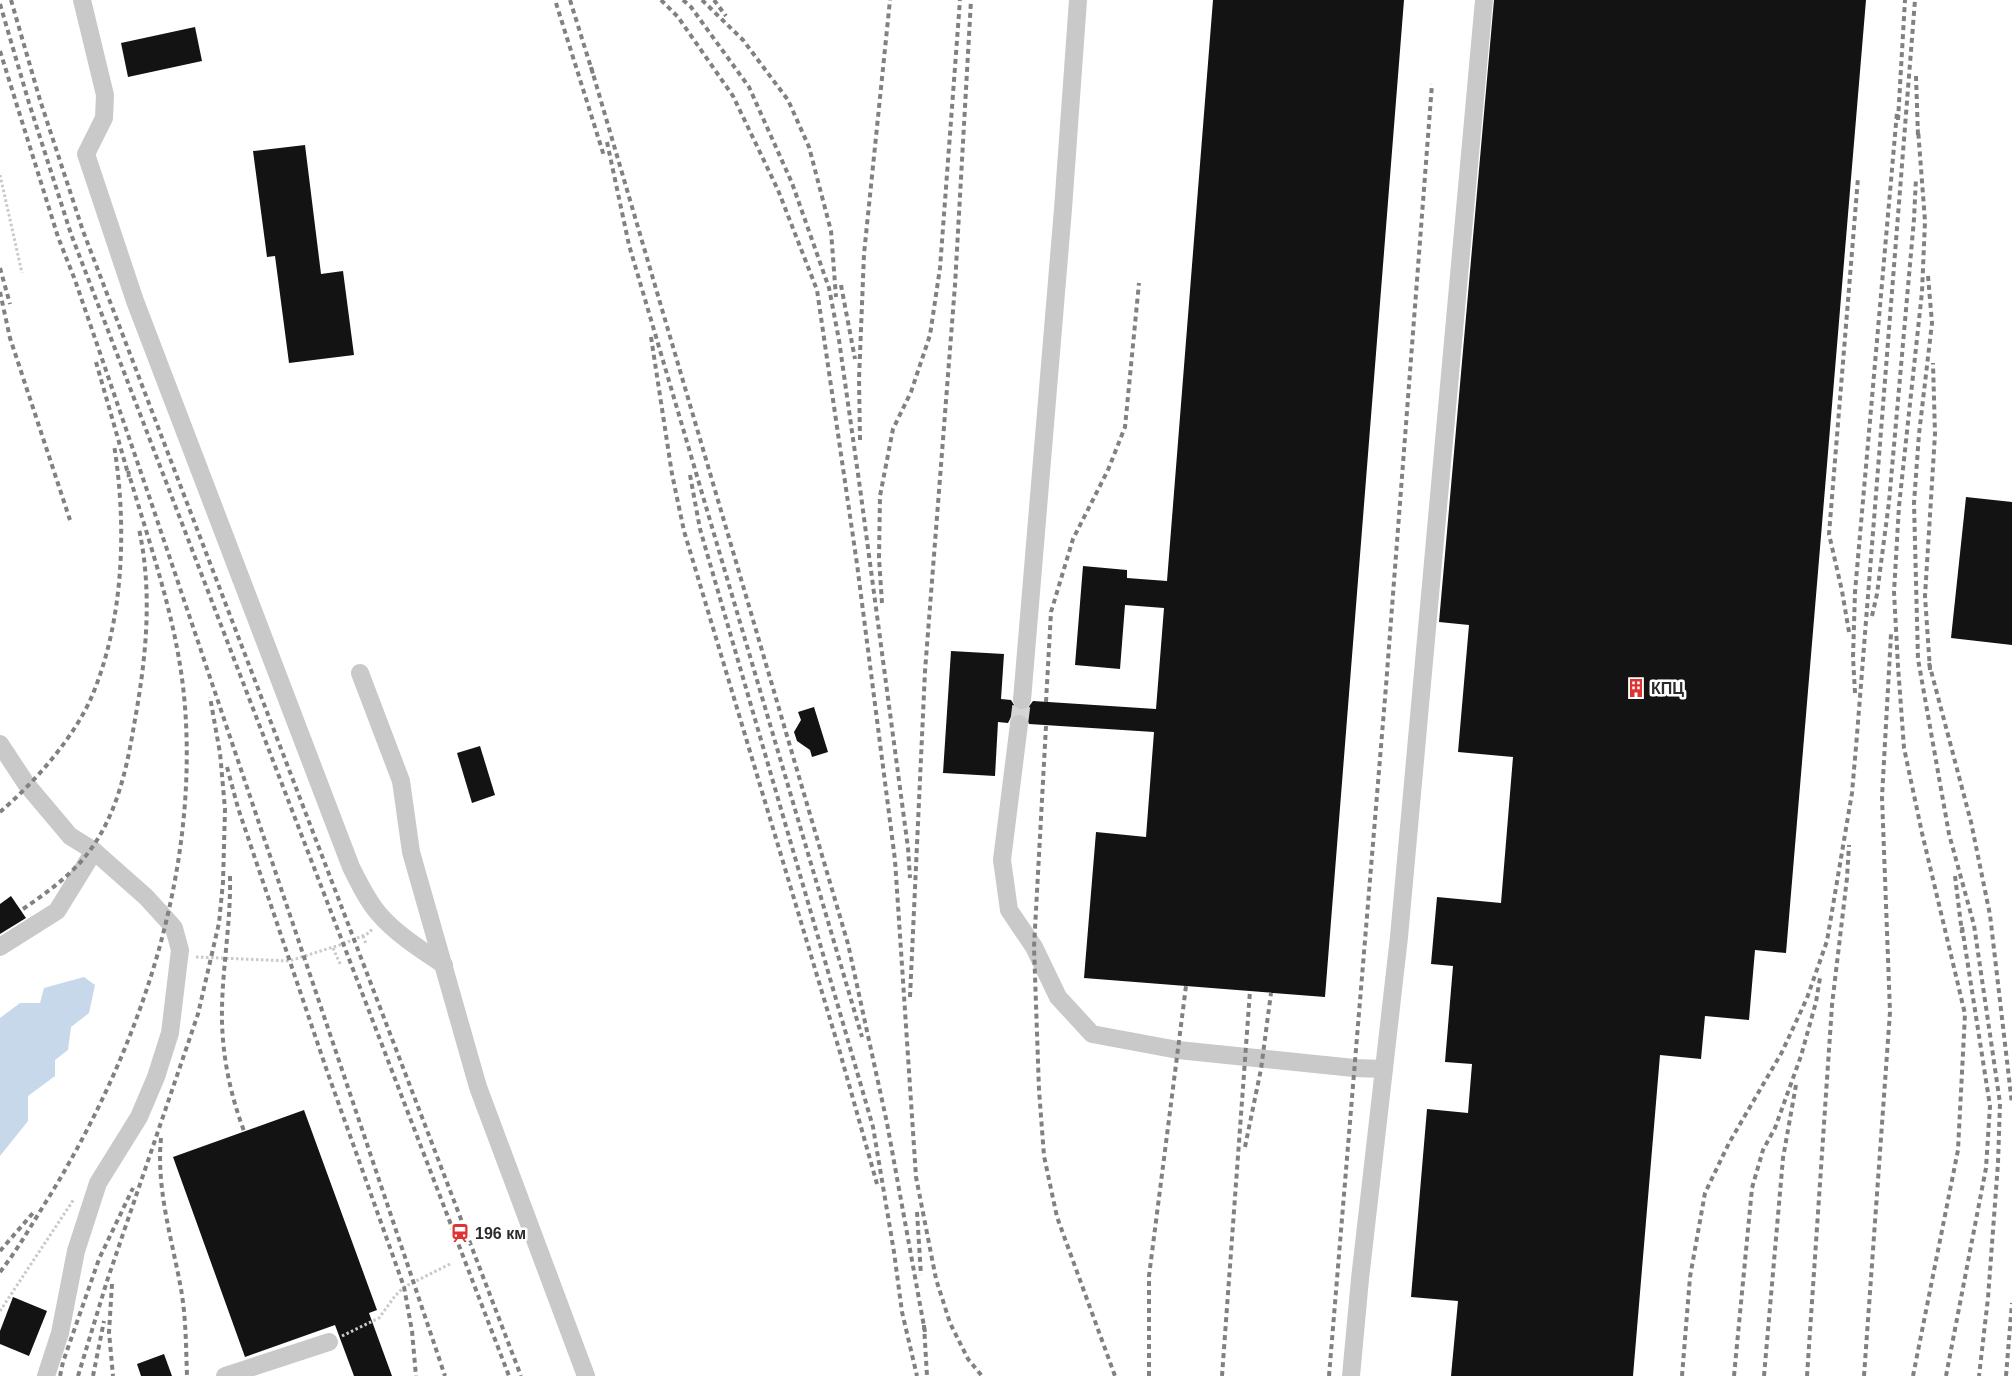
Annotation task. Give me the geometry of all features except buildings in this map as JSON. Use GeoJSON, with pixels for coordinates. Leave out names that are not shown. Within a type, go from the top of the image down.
{"type":"FeatureCollection","features":[{"type":"Feature","properties":{"kind":"lane"},"geometry":{"type":"LineString","coordinates":[[82,0],[105,95],[104,118],[86,154],[135,301],[351,867],[365,895],[380,915],[415,945],[444,965]]}},
{"type":"Feature","properties":{"kind":"lane"},"geometry":{"type":"LineString","coordinates":[[1022,700],[1059,258],[1078,0]]}},
{"type":"Feature","properties":{"kind":"lane"},"geometry":{"type":"LineString","coordinates":[[1352,1376],[1360,1279],[1399,937],[1484,0]]}},
{"type":"Feature","properties":{"kind":"lane"},"geometry":{"type":"LineString","coordinates":[[360,673],[401,781],[411,852],[478,1088],[586,1376]]}},
{"type":"Feature","properties":{"kind":"lane"},"geometry":{"type":"LineString","coordinates":[[1019,724],[1002,860],[1009,910],[1034,947],[1058,996],[1092,1034],[1178,1050],[1354,1068],[1384,1069]]}},
{"type":"Feature","properties":{"kind":"lane"},"geometry":{"type":"LineString","coordinates":[[0,744],[27,785],[70,836],[94,851],[146,897],[174,928],[180,950],[170,1033],[159,1068],[139,1117],[98,1183],[76,1252],[60,1333],[46,1376]]}},
{"type":"Feature","properties":{"kind":"lane"},"geometry":{"type":"LineString","coordinates":[[0,947],[57,911],[94,851]]}},
{"type":"Feature","properties":{"kind":"lane"},"geometry":{"type":"LineString","coordinates":[[225,1376],[329,1342]]}},
{"type":"Feature","properties":{"kind":"path"},"geometry":{"type":"LineString","coordinates":[[0,176],[22,273]]}},
{"type":"Feature","properties":{"kind":"path"},"geometry":{"type":"LineString","coordinates":[[363,936],[366,944]]}},
{"type":"Feature","properties":{"kind":"path"},"geometry":{"type":"LineString","coordinates":[[333,948],[341,966]]}},
{"type":"Feature","properties":{"kind":"path"},"geometry":{"type":"LineString","coordinates":[[329,1342],[379,1318],[404,1287],[450,1264]]}},
{"type":"Feature","properties":{"kind":"water"},"geometry":{"type":"Polygon","coordinates":[[[84,977],[95,985],[89,1013],[71,1027],[68,1050],[55,1060],[55,1076],[28,1096],[28,1121],[0,1156],[0,1018],[20,1003],[40,1003],[44,988],[84,977]]]}},
{"type":"Feature","properties":{"kind":"tunnel"},"geometry":{"type":"LineString","coordinates":[[1019,724],[1022,700]]}},
{"type":"Feature","properties":{"kind":"railway"},"geometry":{"type":"LineString","coordinates":[[11,0],[40,100],[83,231],[521,1376]]}},
{"type":"Feature","properties":{"kind":"railway"},"geometry":{"type":"LineString","coordinates":[[570,0],[593,74]]}},
{"type":"Feature","properties":{"kind":"railway"},"geometry":{"type":"LineString","coordinates":[[661,0],[678,17],[733,96],[778,190],[817,290],[857,564],[895,860],[916,1177],[936,1279],[950,1323],[968,1359],[982,1376]]}},
{"type":"Feature","properties":{"kind":"railway"},"geometry":{"type":"LineString","coordinates":[[683,0],[691,7],[749,87],[792,183],[829,288],[839,340],[860,488],[908,848],[910,878]]}},
{"type":"Feature","properties":{"kind":"railway"},"geometry":{"type":"LineString","coordinates":[[702,0],[743,40],[788,100],[809,147],[831,231],[836,297]]}},
{"type":"Feature","properties":{"kind":"railway"},"geometry":{"type":"LineString","coordinates":[[714,0],[726,16]]}},
{"type":"Feature","properties":{"kind":"railway"},"geometry":{"type":"LineString","coordinates":[[860,440],[859,379],[864,254],[890,0]]}},
{"type":"Feature","properties":{"kind":"railway"},"geometry":{"type":"LineString","coordinates":[[882,603],[879,558],[880,496],[893,429],[911,392],[930,335],[940,268],[960,0]]}},
{"type":"Feature","properties":{"kind":"railway"},"geometry":{"type":"LineString","coordinates":[[910,997],[925,671],[955,285],[971,0]]}},
{"type":"Feature","properties":{"kind":"railway"},"geometry":{"type":"LineString","coordinates":[[1898,120],[1905,0]]}},
{"type":"Feature","properties":{"kind":"railway"},"geometry":{"type":"LineString","coordinates":[[1682,1376],[1690,1277],[1705,1193],[1729,1143],[1782,1052],[1807,998],[1827,941],[1852,793],[1915,0]]}},
{"type":"Feature","properties":{"kind":"railway"},"geometry":{"type":"LineString","coordinates":[[556,3],[604,156]]}},
{"type":"Feature","properties":{"kind":"railway"},"geometry":{"type":"LineString","coordinates":[[0,4],[71,234],[509,1376]]}},
{"type":"Feature","properties":{"kind":"railway"},"geometry":{"type":"LineString","coordinates":[[0,51],[58,237],[75,280],[150,499],[445,1376]]}},
{"type":"Feature","properties":{"kind":"railway"},"geometry":{"type":"LineString","coordinates":[[591,67],[848,944],[887,1123],[925,1332]]}},
{"type":"Feature","properties":{"kind":"railway"},"geometry":{"type":"LineString","coordinates":[[1916,76],[1918,136]]}},
{"type":"Feature","properties":{"kind":"railway"},"geometry":{"type":"LineString","coordinates":[[1329,1376],[1386,686],[1432,84]]}},
{"type":"Feature","properties":{"kind":"railway"},"geometry":{"type":"LineString","coordinates":[[1855,693],[1853,657],[1855,592],[1897,112]]}},
{"type":"Feature","properties":{"kind":"railway"},"geometry":{"type":"LineString","coordinates":[[1913,1376],[1958,1150],[1965,1014],[1904,748],[1894,592],[1899,506],[1922,292],[1925,221],[1918,129]]}},
{"type":"Feature","properties":{"kind":"railway"},"geometry":{"type":"LineString","coordinates":[[607,142],[629,245],[862,1037]]}},
{"type":"Feature","properties":{"kind":"railway"},"geometry":{"type":"LineString","coordinates":[[1849,632],[1829,534],[1858,178]]}},
{"type":"Feature","properties":{"kind":"railway"},"geometry":{"type":"LineString","coordinates":[[1872,616],[1877,594],[1889,502],[1916,178]]}},
{"type":"Feature","properties":{"kind":"railway"},"geometry":{"type":"LineString","coordinates":[[0,268],[10,304]]}},
{"type":"Feature","properties":{"kind":"railway"},"geometry":{"type":"LineString","coordinates":[[1928,276],[1932,323],[1919,434],[1914,503],[1918,659],[1949,834],[1974,925],[2000,1103],[1998,1163],[1988,1298],[1979,1376]]}},
{"type":"Feature","properties":{"kind":"railway"},"geometry":{"type":"LineString","coordinates":[[1046,702],[1051,612],[1073,539],[1108,470],[1125,427],[1139,283]]}},
{"type":"Feature","properties":{"kind":"railway"},"geometry":{"type":"LineString","coordinates":[[841,285],[855,359]]}},
{"type":"Feature","properties":{"kind":"railway"},"geometry":{"type":"LineString","coordinates":[[0,292],[10,338],[70,520]]}},
{"type":"Feature","properties":{"kind":"railway"},"geometry":{"type":"LineString","coordinates":[[651,337],[672,474],[684,531],[839,1049],[877,1184]]}},
{"type":"Feature","properties":{"kind":"railway"},"geometry":{"type":"LineString","coordinates":[[96,362],[129,477]]}},
{"type":"Feature","properties":{"kind":"railway"},"geometry":{"type":"LineString","coordinates":[[1930,670],[1925,596],[1935,434],[1933,363]]}},
{"type":"Feature","properties":{"kind":"railway"},"geometry":{"type":"LineString","coordinates":[[0,812],[26,788],[64,744],[84,712],[103,667],[111,636],[120,572],[121,507],[114,445]]}},
{"type":"Feature","properties":{"kind":"railway"},"geometry":{"type":"LineString","coordinates":[[0,1272],[26,1235],[81,1141],[110,1083],[135,1024],[155,962],[171,899],[182,836],[187,771],[182,677],[163,588],[128,471]]}},
{"type":"Feature","properties":{"kind":"railway"},"geometry":{"type":"LineString","coordinates":[[690,475],[700,529],[873,1127],[902,1312],[917,1376]]}},
{"type":"Feature","properties":{"kind":"railway"},"geometry":{"type":"LineString","coordinates":[[23,909],[60,882],[84,858],[108,820],[120,790],[131,741],[145,652],[146,578],[139,529]]}},
{"type":"Feature","properties":{"kind":"railway"},"geometry":{"type":"LineString","coordinates":[[1864,1376],[1890,1012],[1882,797],[1891,634]]}},
{"type":"Feature","properties":{"kind":"railway"},"geometry":{"type":"LineString","coordinates":[[1929,663],[1971,822],[1990,915],[2012,1104]]}},
{"type":"Feature","properties":{"kind":"railway"},"geometry":{"type":"LineString","coordinates":[[78,1376],[107,1281],[198,1014],[219,923],[223,882],[225,809],[220,753],[210,697]]}},
{"type":"Feature","properties":{"kind":"railway"},"geometry":{"type":"LineString","coordinates":[[1046,726],[1034,947],[1039,1090],[1044,1156],[1057,1217],[1115,1376]]}},
{"type":"Feature","properties":{"kind":"railway"},"geometry":{"type":"LineString","coordinates":[[227,767],[238,808],[327,1071],[404,1287],[412,1331],[416,1376]]}},
{"type":"Feature","properties":{"kind":"railway"},"geometry":{"type":"LineString","coordinates":[[1807,1376],[1832,1005],[1849,845]]}},
{"type":"Feature","properties":{"kind":"railway"},"geometry":{"type":"LineString","coordinates":[[230,876],[222,1023],[230,1086],[244,1131]]}},
{"type":"Feature","properties":{"kind":"railway"},"geometry":{"type":"LineString","coordinates":[[1955,876],[1962,933]]}},
{"type":"Feature","properties":{"kind":"railway"},"geometry":{"type":"LineString","coordinates":[[1946,1376],[1986,1168],[1990,1106],[1962,927]]}},
{"type":"Feature","properties":{"kind":"railway"},"geometry":{"type":"LineString","coordinates":[[1734,1376],[1752,1188],[1763,1150],[1775,1128],[1801,1056],[1816,1002],[1820,978]]}},
{"type":"Feature","properties":{"kind":"railway"},"geometry":{"type":"LineString","coordinates":[[1149,1376],[1149,1276],[1186,986]]}},
{"type":"Feature","properties":{"kind":"railway"},"geometry":{"type":"LineString","coordinates":[[1222,1376],[1250,991]]}},
{"type":"Feature","properties":{"kind":"railway"},"geometry":{"type":"LineString","coordinates":[[1245,1147],[1261,1069],[1271,993]]}},
{"type":"Feature","properties":{"kind":"railway"},"geometry":{"type":"LineString","coordinates":[[1764,1376],[1783,1158],[1796,1085]]}},
{"type":"Feature","properties":{"kind":"railway"},"geometry":{"type":"LineString","coordinates":[[161,1138],[160,1157],[163,1195],[183,1300],[187,1376]]}},
{"type":"Feature","properties":{"kind":"railway"},"geometry":{"type":"LineString","coordinates":[[60,1376],[63,1362],[99,1259],[133,1188]]}},
{"type":"Feature","properties":{"kind":"railway"},"geometry":{"type":"LineString","coordinates":[[917,1212],[921,1275]]}},
{"type":"Feature","properties":{"kind":"railway"},"geometry":{"type":"LineString","coordinates":[[0,1251],[33,1213]]}},
{"type":"Feature","properties":{"kind":"railway"},"geometry":{"type":"LineString","coordinates":[[112,1284],[109,1332],[113,1376]]}},
{"type":"Feature","properties":{"kind":"railway"},"geometry":{"type":"LineString","coordinates":[[2006,1376],[2012,1303]]}},
{"type":"Feature","properties":{"kind":"railway"},"geometry":{"type":"LineString","coordinates":[[93,1376],[104,1321]]}},
{"type":"Feature","properties":{"kind":"railway"},"geometry":{"type":"LineString","coordinates":[[924,1325],[927,1376]]}},
{"type":"Feature","properties":{"kind":"place","name":"КПЦ"},"geometry":{"type":"Point","coordinates":[1636,688]}},
{"type":"Feature","properties":{"kind":"place","name":"196 км"},"geometry":{"type":"Point","coordinates":[460,1233]}}]}
